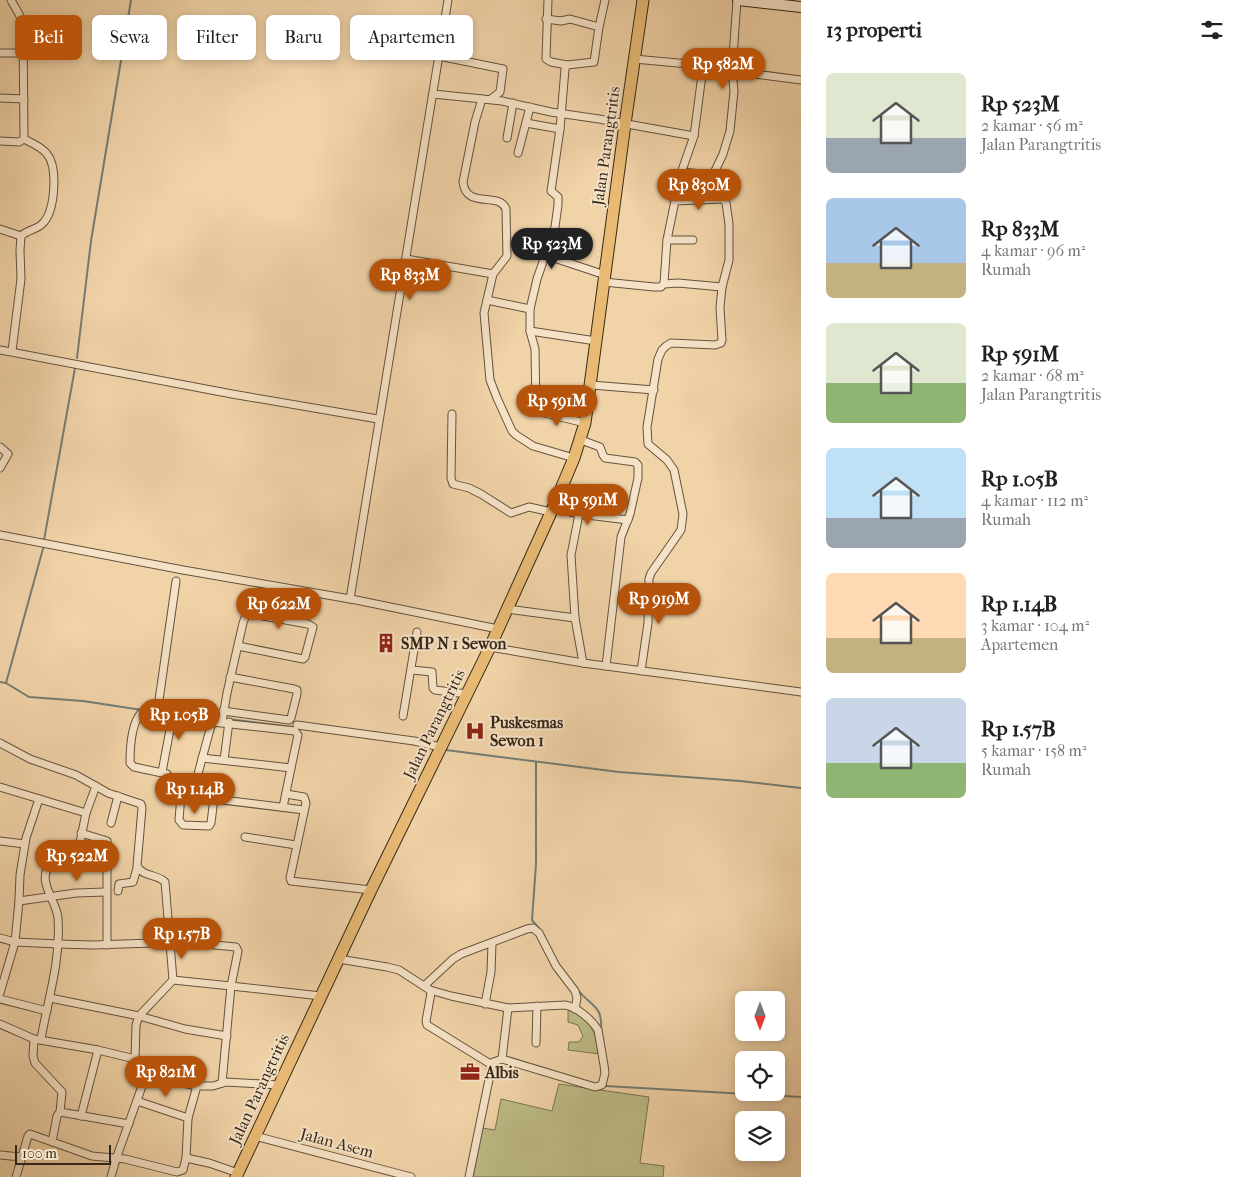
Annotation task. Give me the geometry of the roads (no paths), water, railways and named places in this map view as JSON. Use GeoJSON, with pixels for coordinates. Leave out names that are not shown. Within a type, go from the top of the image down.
{"type":"FeatureCollection","features":[{"type":"Feature","properties":{"kind":"main road","name":"Jalan Parangtritis"},"geometry":{"type":"LineString","coordinates":[[237,1175],[371,890],[490,647],[552,510],[581,440],[585,423],[643,0]]}},
{"type":"Feature","properties":{"kind":"main road"},"geometry":{"type":"LineString","coordinates":[[738,0],[801,7]]}},
{"type":"Feature","properties":{"kind":"street"},"geometry":{"type":"LineString","coordinates":[[11,0],[19,15]]}},
{"type":"Feature","properties":{"kind":"street"},"geometry":{"type":"LineString","coordinates":[[446,15],[448,0]]}},
{"type":"Feature","properties":{"kind":"street"},"geometry":{"type":"LineString","coordinates":[[548,0],[546,59],[566,65],[594,62],[598,28],[605,0]]}},
{"type":"Feature","properties":{"kind":"street"},"geometry":{"type":"LineString","coordinates":[[641,670],[648,623],[650,573],[681,530],[682,521],[681,501],[674,470],[667,460],[651,448],[647,438],[647,427],[658,359],[662,350],[671,343],[715,345],[720,343],[722,287],[729,260],[730,246],[727,209],[716,189],[713,175],[723,154],[730,131],[734,90],[732,72],[738,0]]}},
{"type":"Feature","properties":{"kind":"street"},"geometry":{"type":"LineString","coordinates":[[546,19],[561,21],[570,19],[598,28]]}},
{"type":"Feature","properties":{"kind":"street"},"geometry":{"type":"LineString","coordinates":[[0,53],[15,53]]}},
{"type":"Feature","properties":{"kind":"street"},"geometry":{"type":"LineString","coordinates":[[634,59],[801,80]]}},
{"type":"Feature","properties":{"kind":"street"},"geometry":{"type":"LineString","coordinates":[[24,60],[24,138]]}},
{"type":"Feature","properties":{"kind":"street"},"geometry":{"type":"LineString","coordinates":[[350,599],[378,419],[438,60]]}},
{"type":"Feature","properties":{"kind":"street"},"geometry":{"type":"LineString","coordinates":[[459,60],[503,69],[500,92],[491,100]]}},
{"type":"Feature","properties":{"kind":"street"},"geometry":{"type":"LineString","coordinates":[[566,65],[560,129],[551,190],[558,197],[557,217],[530,309],[530,331],[535,349],[536,411],[585,423]]}},
{"type":"Feature","properties":{"kind":"street"},"geometry":{"type":"LineString","coordinates":[[664,284],[667,240],[681,172],[694,136],[703,67]]}},
{"type":"Feature","properties":{"kind":"street"},"geometry":{"type":"LineString","coordinates":[[434,94],[513,103],[561,114],[694,136]]}},
{"type":"Feature","properties":{"kind":"street"},"geometry":{"type":"LineString","coordinates":[[0,98],[24,98]]}},
{"type":"Feature","properties":{"kind":"street"},"geometry":{"type":"LineString","coordinates":[[482,99],[475,122],[463,182],[464,189],[474,198],[500,202],[506,209],[507,256],[493,274],[484,317],[490,380],[512,431],[520,439],[533,446],[574,458]]}},
{"type":"Feature","properties":{"kind":"street"},"geometry":{"type":"LineString","coordinates":[[507,138],[513,103]]}},
{"type":"Feature","properties":{"kind":"street"},"geometry":{"type":"LineString","coordinates":[[518,154],[530,107]]}},
{"type":"Feature","properties":{"kind":"street"},"geometry":{"type":"LineString","coordinates":[[526,123],[560,129]]}},
{"type":"Feature","properties":{"kind":"street"},"geometry":{"type":"LineString","coordinates":[[0,141],[19,142],[24,138]]}},
{"type":"Feature","properties":{"kind":"street"},"geometry":{"type":"LineString","coordinates":[[12,351],[21,279],[21,236],[26,232],[36,229],[44,222],[50,212],[54,190],[50,158],[41,148],[24,138]]}},
{"type":"Feature","properties":{"kind":"street"},"geometry":{"type":"LineString","coordinates":[[681,172],[713,175]]}},
{"type":"Feature","properties":{"kind":"street"},"geometry":{"type":"LineString","coordinates":[[675,201],[722,199]]}},
{"type":"Feature","properties":{"kind":"street"},"geometry":{"type":"LineString","coordinates":[[0,229],[21,236]]}},
{"type":"Feature","properties":{"kind":"street"},"geometry":{"type":"LineString","coordinates":[[667,240],[692,240]]}},
{"type":"Feature","properties":{"kind":"street"},"geometry":{"type":"LineString","coordinates":[[545,255],[605,279],[654,288],[664,284],[678,283],[722,287]]}},
{"type":"Feature","properties":{"kind":"street"},"geometry":{"type":"LineString","coordinates":[[406,259],[493,274]]}},
{"type":"Feature","properties":{"kind":"street"},"geometry":{"type":"LineString","coordinates":[[487,300],[530,309]]}},
{"type":"Feature","properties":{"kind":"street"},"geometry":{"type":"LineString","coordinates":[[530,331],[596,340]]}},
{"type":"Feature","properties":{"kind":"street"},"geometry":{"type":"LineString","coordinates":[[0,350],[232,394],[378,419]]}},
{"type":"Feature","properties":{"kind":"street"},"geometry":{"type":"LineString","coordinates":[[590,385],[654,390]]}},
{"type":"Feature","properties":{"kind":"street"},"geometry":{"type":"LineString","coordinates":[[452,414],[451,478],[453,484],[480,494],[512,513],[530,507],[628,520]]}},
{"type":"Feature","properties":{"kind":"street"},"geometry":{"type":"LineString","coordinates":[[581,440],[600,447],[605,458],[635,462],[638,465],[638,478],[628,520],[622,532],[606,666]]}},
{"type":"Feature","properties":{"kind":"street"},"geometry":{"type":"LineString","coordinates":[[0,447],[8,454],[0,468]]}},
{"type":"Feature","properties":{"kind":"street"},"geometry":{"type":"LineString","coordinates":[[579,514],[571,555],[575,618],[583,664]]}},
{"type":"Feature","properties":{"kind":"street"},"geometry":{"type":"LineString","coordinates":[[0,535],[183,570],[350,599],[498,629]]}},
{"type":"Feature","properties":{"kind":"street"},"geometry":{"type":"LineString","coordinates":[[158,711],[176,581]]}},
{"type":"Feature","properties":{"kind":"street"},"geometry":{"type":"LineString","coordinates":[[507,609],[575,618]]}},
{"type":"Feature","properties":{"kind":"street"},"geometry":{"type":"LineString","coordinates":[[224,760],[224,717],[230,677],[244,619],[247,614],[308,624],[313,628],[304,658],[238,646]]}},
{"type":"Feature","properties":{"kind":"street"},"geometry":{"type":"LineString","coordinates":[[403,716],[418,632]]}},
{"type":"Feature","properties":{"kind":"street"},"geometry":{"type":"LineString","coordinates":[[490,647],[583,664],[801,692]]}},
{"type":"Feature","properties":{"kind":"street"},"geometry":{"type":"LineString","coordinates":[[412,670],[432,672],[433,688],[435,690],[467,694]]}},
{"type":"Feature","properties":{"kind":"street"},"geometry":{"type":"LineString","coordinates":[[192,796],[210,723],[224,717],[289,720],[292,718],[297,690],[230,677]]}},
{"type":"Feature","properties":{"kind":"street"},"geometry":{"type":"LineString","coordinates":[[162,772],[172,718],[158,711],[141,713],[134,731],[130,763],[134,767],[167,774],[173,793],[304,810]]}},
{"type":"Feature","properties":{"kind":"street"},"geometry":{"type":"LineString","coordinates":[[224,717],[295,731],[298,735],[284,807]]}},
{"type":"Feature","properties":{"kind":"street"},"geometry":{"type":"LineString","coordinates":[[297,725],[440,747]]}},
{"type":"Feature","properties":{"kind":"street"},"geometry":{"type":"LineString","coordinates":[[0,743],[30,759],[76,775],[118,796],[138,802],[142,806],[136,860],[138,868],[142,872],[161,878],[165,882],[173,980],[139,1016],[136,1025],[135,1059],[146,1074],[197,1086],[213,1086],[222,1082],[279,1085]]}},
{"type":"Feature","properties":{"kind":"street"},"geometry":{"type":"LineString","coordinates":[[202,758],[291,768]]}},
{"type":"Feature","properties":{"kind":"street"},"geometry":{"type":"LineString","coordinates":[[52,1142],[57,1116],[60,1112],[62,1092],[35,1063],[33,1056],[47,1011],[57,960],[58,913],[49,896],[46,883],[48,867],[53,864],[71,862],[78,855],[86,813],[96,786]]}},
{"type":"Feature","properties":{"kind":"street"},"geometry":{"type":"LineString","coordinates":[[0,787],[86,813]]}},
{"type":"Feature","properties":{"kind":"street"},"geometry":{"type":"LineString","coordinates":[[286,794],[304,797],[305,800],[290,878],[293,882],[371,890]]}},
{"type":"Feature","properties":{"kind":"street"},"geometry":{"type":"LineString","coordinates":[[181,795],[179,820],[183,825],[209,826],[214,798]]}},
{"type":"Feature","properties":{"kind":"street"},"geometry":{"type":"LineString","coordinates":[[111,823],[118,796]]}},
{"type":"Feature","properties":{"kind":"street"},"geometry":{"type":"LineString","coordinates":[[0,993],[15,942],[19,883],[25,844],[29,826],[39,799]]}},
{"type":"Feature","properties":{"kind":"street"},"geometry":{"type":"LineString","coordinates":[[82,833],[107,841],[107,945]]}},
{"type":"Feature","properties":{"kind":"street"},"geometry":{"type":"LineString","coordinates":[[245,837],[296,845]]}},
{"type":"Feature","properties":{"kind":"street"},"geometry":{"type":"LineString","coordinates":[[0,841],[25,844]]}},
{"type":"Feature","properties":{"kind":"street"},"geometry":{"type":"LineString","coordinates":[[118,892],[119,884],[133,882],[138,868]]}},
{"type":"Feature","properties":{"kind":"street"},"geometry":{"type":"LineString","coordinates":[[19,902],[49,896],[106,892]]}},
{"type":"Feature","properties":{"kind":"street"},"geometry":{"type":"LineString","coordinates":[[427,988],[453,958],[533,928],[537,930],[556,966],[571,984],[577,998],[575,1009]]}},
{"type":"Feature","properties":{"kind":"street"},"geometry":{"type":"LineString","coordinates":[[0,938],[15,942],[58,944],[107,945],[170,942],[236,947],[238,951],[231,986],[222,1082]]}},
{"type":"Feature","properties":{"kind":"street"},"geometry":{"type":"LineString","coordinates":[[485,1004],[491,972],[492,943]]}},
{"type":"Feature","properties":{"kind":"street"},"geometry":{"type":"LineString","coordinates":[[339,959],[393,968],[427,988],[485,1004],[508,1008],[565,1005],[575,1009],[595,1025],[598,1030],[605,1073],[602,1085],[595,1087],[502,1059],[491,1063]]}},
{"type":"Feature","properties":{"kind":"street"},"geometry":{"type":"LineString","coordinates":[[173,980],[321,996]]}},
{"type":"Feature","properties":{"kind":"street"},"geometry":{"type":"LineString","coordinates":[[427,988],[431,996],[426,1024],[491,1063],[493,1067],[469,1177]]}},
{"type":"Feature","properties":{"kind":"street"},"geometry":{"type":"LineString","coordinates":[[50,998],[139,1016],[185,1029],[227,1036]]}},
{"type":"Feature","properties":{"kind":"street"},"geometry":{"type":"LineString","coordinates":[[0,1000],[47,1011]]}},
{"type":"Feature","properties":{"kind":"street"},"geometry":{"type":"LineString","coordinates":[[536,1043],[537,1006]]}},
{"type":"Feature","properties":{"kind":"street"},"geometry":{"type":"LineString","coordinates":[[502,1059],[508,1008]]}},
{"type":"Feature","properties":{"kind":"street"},"geometry":{"type":"LineString","coordinates":[[0,1024],[38,1039],[135,1059]]}},
{"type":"Feature","properties":{"kind":"street"},"geometry":{"type":"LineString","coordinates":[[81,1116],[98,1050]]}},
{"type":"Feature","properties":{"kind":"street"},"geometry":{"type":"LineString","coordinates":[[111,1177],[146,1074]]}},
{"type":"Feature","properties":{"kind":"street"},"geometry":{"type":"LineString","coordinates":[[16,1177],[29,1134],[92,1156],[141,1162],[181,1172],[185,1167],[188,1118],[197,1086]]}},
{"type":"Feature","properties":{"kind":"street"},"geometry":{"type":"LineString","coordinates":[[136,1101],[188,1118]]}},
{"type":"Feature","properties":{"kind":"street"},"geometry":{"type":"LineString","coordinates":[[60,1112],[129,1124]]}},
{"type":"Feature","properties":{"kind":"street","name":"Jalan Asem"},"geometry":{"type":"LineString","coordinates":[[255,1136],[412,1177]]}},
{"type":"Feature","properties":{"kind":"street"},"geometry":{"type":"LineString","coordinates":[[0,1155],[21,1157]]}},
{"type":"Feature","properties":{"kind":"street"},"geometry":{"type":"LineString","coordinates":[[186,1158],[209,1163],[237,1175]]}},
{"type":"Feature","properties":{"kind":"waterway"},"geometry":{"type":"LineString","coordinates":[[77,358],[91,241],[131,0]]}},
{"type":"Feature","properties":{"kind":"waterway"},"geometry":{"type":"LineString","coordinates":[[44,540],[75,368]]}},
{"type":"Feature","properties":{"kind":"waterway"},"geometry":{"type":"LineString","coordinates":[[6,683],[44,545]]}},
{"type":"Feature","properties":{"kind":"waterway"},"geometry":{"type":"LineString","coordinates":[[0,682],[6,683],[29,697],[83,701],[142,710]]}},
{"type":"Feature","properties":{"kind":"waterway"},"geometry":{"type":"LineString","coordinates":[[161,712],[221,718]]}},
{"type":"Feature","properties":{"kind":"waterway"},"geometry":{"type":"LineString","coordinates":[[228,719],[293,727]]}},
{"type":"Feature","properties":{"kind":"waterway"},"geometry":{"type":"LineString","coordinates":[[446,750],[619,772],[740,781],[801,788]]}},
{"type":"Feature","properties":{"kind":"waterway"},"geometry":{"type":"LineString","coordinates":[[536,762],[536,864],[532,920],[541,931]]}},
{"type":"Feature","properties":{"kind":"waterway"},"geometry":{"type":"LineString","coordinates":[[577,989],[598,1011],[601,1032]]}},
{"type":"Feature","properties":{"kind":"waterway"},"geometry":{"type":"LineString","coordinates":[[605,1086],[801,1097]]}},
{"type":"Feature","properties":{"kind":"place","name":"SMP N 1 Sewon"},"geometry":{"type":"Point","coordinates":[386,643]}},
{"type":"Feature","properties":{"kind":"place","name":"Puskesmas Sewon 1"},"geometry":{"type":"Point","coordinates":[475,731]}},
{"type":"Feature","properties":{"kind":"place","name":"Albis"},"geometry":{"type":"Point","coordinates":[470,1072]}}]}
